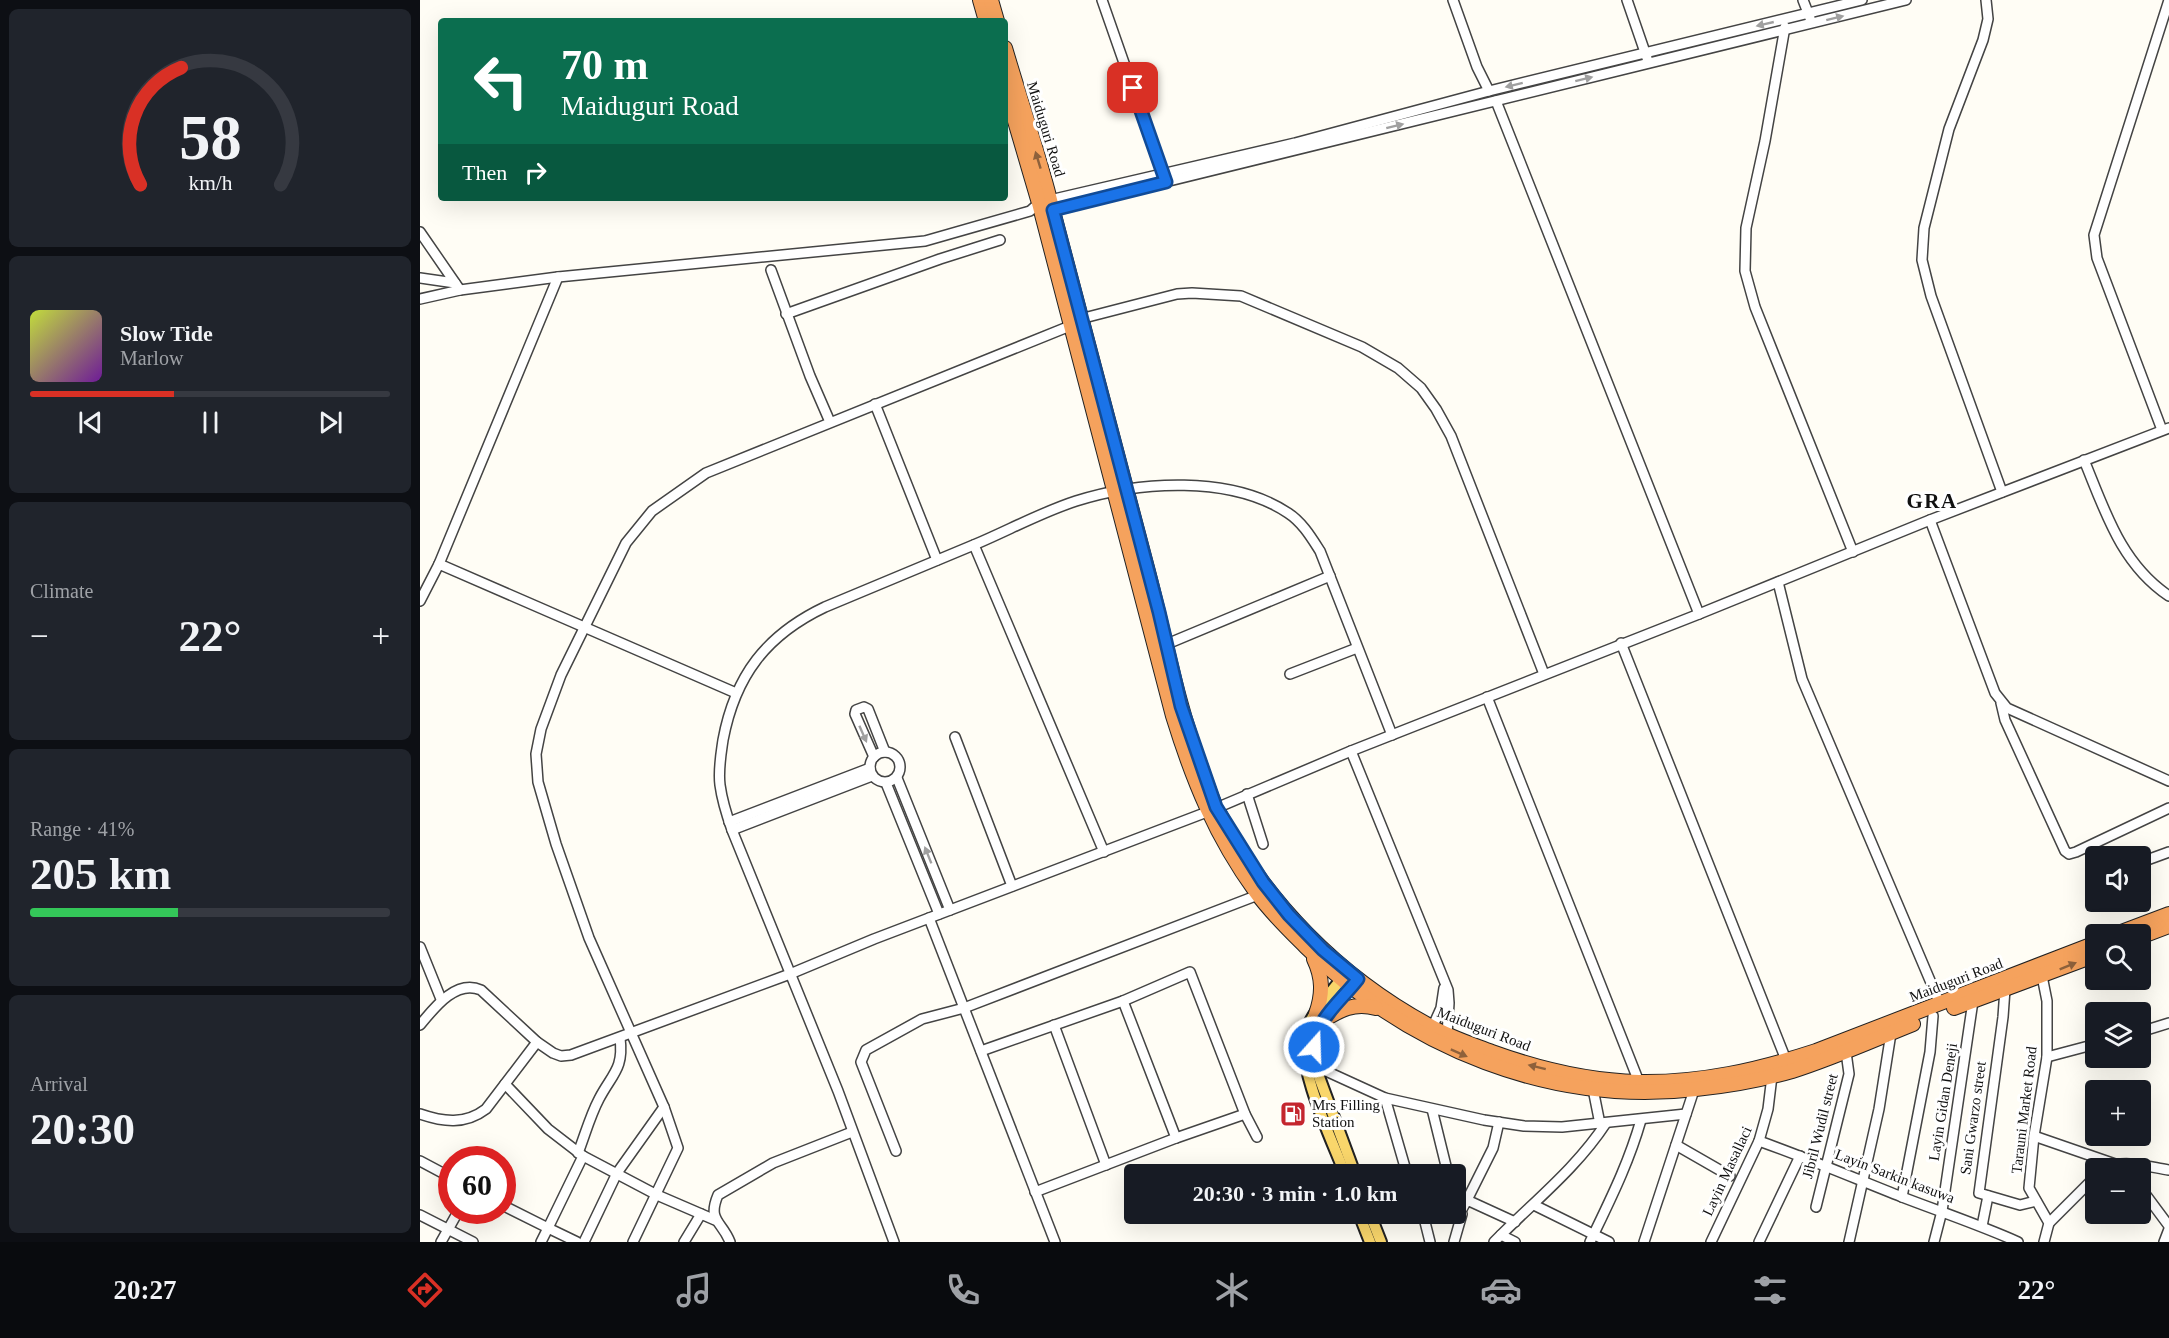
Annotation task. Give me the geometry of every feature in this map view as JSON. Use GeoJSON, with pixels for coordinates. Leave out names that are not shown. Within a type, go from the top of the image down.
{"type":"FeatureCollection","features":[{"type":"Feature","properties":{"kind":"highway"},"geometry":{"type":"LineString","coordinates":[[980,0],[985,18]]}},
{"type":"Feature","properties":{"kind":"highway"},"geometry":{"type":"LineString","coordinates":[[991,0],[996,18]]}},
{"type":"Feature","properties":{"kind":"highway","name":"Maiduguri Road"},"geometry":{"type":"LineString","coordinates":[[1008,61],[1043,207]]}},
{"type":"Feature","properties":{"kind":"highway","name":"Maiduguri Road"},"geometry":{"type":"LineString","coordinates":[[1008,96],[1043,207],[1120,490],[1173,717],[1184,754],[1242,872],[1258,895],[1311,952],[1349,979],[1447,1035],[1524,1064],[1564,1074],[1639,1082],[1685,1081],[1731,1075],[1788,1066],[1846,1052],[1891,1033],[1936,1010],[1973,1001],[2005,989],[2085,948]]}},
{"type":"Feature","properties":{"kind":"highway","name":"Maiduguri Road"},"geometry":{"type":"LineString","coordinates":[[1120,490],[1167,644],[1181,706],[1211,810],[1289,915],[1349,979],[1382,1009],[1458,1053],[1533,1078],[1593,1089],[1651,1092],[1738,1083],[1772,1076],[1788,1066],[2041,970],[2085,958]]}},
{"type":"Feature","properties":{"kind":"highway"},"geometry":{"type":"LineString","coordinates":[[2142,924],[2169,914]]}},
{"type":"Feature","properties":{"kind":"highway"},"geometry":{"type":"LineString","coordinates":[[2151,933],[2169,926]]}},
{"type":"Feature","properties":{"kind":"highway"},"geometry":{"type":"LineString","coordinates":[[1311,952],[1321,975],[1319,1018],[1352,1005],[1382,1009]]}},
{"type":"Feature","properties":{"kind":"main road"},"geometry":{"type":"LineString","coordinates":[[1349,979],[1305,1035],[1304,1049],[1305,1063],[1351,1164]]}},
{"type":"Feature","properties":{"kind":"main road"},"geometry":{"type":"LineString","coordinates":[[1319,1018],[1315,1037],[1318,1091],[1342,1164]]}},
{"type":"Feature","properties":{"kind":"main road"},"geometry":{"type":"LineString","coordinates":[[1363,1224],[1370,1242]]}},
{"type":"Feature","properties":{"kind":"main road"},"geometry":{"type":"LineString","coordinates":[[1374,1224],[1381,1242]]}},
{"type":"Feature","properties":{"kind":"street"},"geometry":{"type":"LineString","coordinates":[[1102,0],[1164,179]]}},
{"type":"Feature","properties":{"kind":"street"},"geometry":{"type":"LineString","coordinates":[[1453,0],[1477,67],[1489,91]]}},
{"type":"Feature","properties":{"kind":"street"},"geometry":{"type":"LineString","coordinates":[[1628,0],[1649,63]]}},
{"type":"Feature","properties":{"kind":"street"},"geometry":{"type":"LineString","coordinates":[[1803,0],[1811,23]]}},
{"type":"Feature","properties":{"kind":"street"},"geometry":{"type":"LineString","coordinates":[[1164,179],[1489,91],[1862,0]]}},
{"type":"Feature","properties":{"kind":"street"},"geometry":{"type":"LineString","coordinates":[[420,299],[458,287],[925,241],[1043,207],[1496,101],[1906,0]]}},
{"type":"Feature","properties":{"kind":"street"},"geometry":{"type":"LineString","coordinates":[[1986,0],[1988,19],[1983,40],[1948,129],[1924,228],[1922,260],[1931,296],[2002,492]]}},
{"type":"Feature","properties":{"kind":"street"},"geometry":{"type":"LineString","coordinates":[[420,1025],[441,999],[469,987],[475,987],[537,1042],[561,1056],[620,1038],[1211,810],[1351,750],[1699,614],[1930,520],[2166,429],[2097,258],[2094,235],[2169,0]]}},
{"type":"Feature","properties":{"kind":"street"},"geometry":{"type":"LineString","coordinates":[[1786,19],[1765,141],[1746,228],[1745,271],[1755,307],[1853,552]]}},
{"type":"Feature","properties":{"kind":"street"},"geometry":{"type":"LineString","coordinates":[[1496,101],[1699,614]]}},
{"type":"Feature","properties":{"kind":"street"},"geometry":{"type":"LineString","coordinates":[[420,232],[458,287]]}},
{"type":"Feature","properties":{"kind":"street"},"geometry":{"type":"LineString","coordinates":[[786,314],[1000,240]]}},
{"type":"Feature","properties":{"kind":"street"},"geometry":{"type":"LineString","coordinates":[[771,270],[810,376],[830,422]]}},
{"type":"Feature","properties":{"kind":"street"},"geometry":{"type":"LineString","coordinates":[[420,601],[439,564],[558,277]]}},
{"type":"Feature","properties":{"kind":"street"},"geometry":{"type":"LineString","coordinates":[[420,278],[458,287]]}},
{"type":"Feature","properties":{"kind":"street"},"geometry":{"type":"LineString","coordinates":[[633,1242],[678,1148],[664,1107],[589,938],[556,844],[538,782],[536,754],[541,729],[561,675],[626,543],[652,511],[706,473],[1075,322],[1177,294],[1241,296],[1362,347],[1398,368],[1421,388],[1451,436],[1544,674]]}},
{"type":"Feature","properties":{"kind":"street"},"geometry":{"type":"LineString","coordinates":[[875,404],[937,560]]}},
{"type":"Feature","properties":{"kind":"street"},"geometry":{"type":"LineString","coordinates":[[2084,460],[2119,543],[2152,585],[2169,596]]}},
{"type":"Feature","properties":{"kind":"street"},"geometry":{"type":"LineString","coordinates":[[894,1242],[838,1092],[731,826],[720,785],[720,756],[728,715],[736,693],[754,662],[780,634],[807,615],[1075,501],[1120,490],[1175,485],[1208,486],[1255,496],[1289,513],[1308,532],[1320,551],[1392,735]]}},
{"type":"Feature","properties":{"kind":"street"},"geometry":{"type":"LineString","coordinates":[[1930,520],[2000,701],[2007,708],[2169,781]]}},
{"type":"Feature","properties":{"kind":"street"},"geometry":{"type":"LineString","coordinates":[[974,545],[1104,852]]}},
{"type":"Feature","properties":{"kind":"street"},"geometry":{"type":"LineString","coordinates":[[439,564],[736,693]]}},
{"type":"Feature","properties":{"kind":"street"},"geometry":{"type":"LineString","coordinates":[[1167,644],[1330,576]]}},
{"type":"Feature","properties":{"kind":"street"},"geometry":{"type":"LineString","coordinates":[[1778,582],[1802,679],[1936,1010],[1902,1197]]}},
{"type":"Feature","properties":{"kind":"street"},"geometry":{"type":"LineString","coordinates":[[1621,643],[1788,1066]]}},
{"type":"Feature","properties":{"kind":"street"},"geometry":{"type":"LineString","coordinates":[[1290,674],[1357,648]]}},
{"type":"Feature","properties":{"kind":"street"},"geometry":{"type":"LineString","coordinates":[[1487,697],[1639,1082]]}},
{"type":"Feature","properties":{"kind":"street"},"geometry":{"type":"LineString","coordinates":[[2000,701],[2006,720],[2065,852],[2069,854],[2076,852],[2169,808]]}},
{"type":"Feature","properties":{"kind":"street"},"geometry":{"type":"LineString","coordinates":[[874,757],[885,752],[896,756],[900,763],[897,778],[886,783],[878,781],[871,772],[874,757],[855,714],[856,710],[864,707],[868,709],[885,752]]}},
{"type":"Feature","properties":{"kind":"street"},"geometry":{"type":"LineString","coordinates":[[955,737],[1012,886]]}},
{"type":"Feature","properties":{"kind":"street"},"geometry":{"type":"LineString","coordinates":[[1351,750],[1445,983],[1449,1003],[1447,1035]]}},
{"type":"Feature","properties":{"kind":"street"},"geometry":{"type":"LineString","coordinates":[[731,826],[871,772]]}},
{"type":"Feature","properties":{"kind":"street"},"geometry":{"type":"LineString","coordinates":[[897,778],[950,910]]}},
{"type":"Feature","properties":{"kind":"street"},"geometry":{"type":"LineString","coordinates":[[886,783],[939,914]]}},
{"type":"Feature","properties":{"kind":"street"},"geometry":{"type":"LineString","coordinates":[[1247,794],[1263,844]]}},
{"type":"Feature","properties":{"kind":"street"},"geometry":{"type":"LineString","coordinates":[[904,826],[915,822]]}},
{"type":"Feature","properties":{"kind":"street"},"geometry":{"type":"LineString","coordinates":[[2151,859],[2169,852]]}},
{"type":"Feature","properties":{"kind":"street"},"geometry":{"type":"LineString","coordinates":[[896,1150],[861,1062],[866,1050],[922,1019],[964,1008],[1258,895]]}},
{"type":"Feature","properties":{"kind":"street"},"geometry":{"type":"LineString","coordinates":[[929,918],[1055,1242]]}},
{"type":"Feature","properties":{"kind":"street"},"geometry":{"type":"LineString","coordinates":[[420,947],[441,999]]}},
{"type":"Feature","properties":{"kind":"street","name":"Tarauni Market Road"},"geometry":{"type":"LineString","coordinates":[[2041,970],[2047,1001],[2047,1057],[2034,1136],[2029,1188],[2046,1214],[2049,1223]]}},
{"type":"Feature","properties":{"kind":"street"},"geometry":{"type":"LineString","coordinates":[[981,1052],[1123,1001],[1191,972],[1245,1114],[1257,1137]]}},
{"type":"Feature","properties":{"kind":"street"},"geometry":{"type":"LineString","coordinates":[[1432,1028],[1441,1008],[1445,983]]}},
{"type":"Feature","properties":{"kind":"street","name":"Sani Gwarzo street"},"geometry":{"type":"LineString","coordinates":[[1988,1196],[1981,1194],[1978,1189],[2005,989]]}},
{"type":"Feature","properties":{"kind":"street"},"geometry":{"type":"LineString","coordinates":[[1123,1001],[1176,1138]]}},
{"type":"Feature","properties":{"kind":"street","name":"Layin Gidan Deneji"},"geometry":{"type":"LineString","coordinates":[[1934,1242],[1942,1211],[1973,1001]]}},
{"type":"Feature","properties":{"kind":"street"},"geometry":{"type":"LineString","coordinates":[[2151,1029],[2169,1023]]}},
{"type":"Feature","properties":{"kind":"street"},"geometry":{"type":"LineString","coordinates":[[1054,1025],[1106,1165]]}},
{"type":"Feature","properties":{"kind":"street"},"geometry":{"type":"LineString","coordinates":[[1849,1242],[1879,1109],[1891,1033]]}},
{"type":"Feature","properties":{"kind":"street"},"geometry":{"type":"LineString","coordinates":[[541,1242],[581,1154],[599,1097],[618,1070],[621,1059],[620,1038]]}},
{"type":"Feature","properties":{"kind":"street"},"geometry":{"type":"LineString","coordinates":[[420,1114],[452,1121],[477,1116],[486,1109],[537,1042]]}},
{"type":"Feature","properties":{"kind":"street"},"geometry":{"type":"LineString","coordinates":[[2047,1057],[2085,1047]]}},
{"type":"Feature","properties":{"kind":"street","name":"Jibril Wudil street"},"geometry":{"type":"LineString","coordinates":[[1816,1207],[1850,1074],[1846,1052]]}},
{"type":"Feature","properties":{"kind":"street"},"geometry":{"type":"LineString","coordinates":[[1315,1066],[1385,1098],[1524,1126],[1562,1127],[1686,1114]]}},
{"type":"Feature","properties":{"kind":"street","name":"Layin Masallaci"},"geometry":{"type":"LineString","coordinates":[[1710,1242],[1759,1141],[1768,1108],[1772,1076]]}},
{"type":"Feature","properties":{"kind":"street"},"geometry":{"type":"LineString","coordinates":[[505,1084],[548,1129],[581,1154],[657,1195],[715,1220],[730,1242]]}},
{"type":"Feature","properties":{"kind":"street"},"geometry":{"type":"LineString","coordinates":[[1498,1238],[1592,1143],[1603,1123],[1593,1089]]}},
{"type":"Feature","properties":{"kind":"street"},"geometry":{"type":"LineString","coordinates":[[1644,1242],[1694,1089]]}},
{"type":"Feature","properties":{"kind":"street"},"geometry":{"type":"LineString","coordinates":[[1385,1098],[1404,1164]]}},
{"type":"Feature","properties":{"kind":"street"},"geometry":{"type":"LineString","coordinates":[[584,1242],[617,1173],[664,1107]]}},
{"type":"Feature","properties":{"kind":"street"},"geometry":{"type":"LineString","coordinates":[[1432,1109],[1446,1164]]}},
{"type":"Feature","properties":{"kind":"street"},"geometry":{"type":"LineString","coordinates":[[1035,1192],[1245,1114]]}},
{"type":"Feature","properties":{"kind":"street"},"geometry":{"type":"LineString","coordinates":[[1592,1238],[1632,1154],[1641,1120]]}},
{"type":"Feature","properties":{"kind":"street"},"geometry":{"type":"LineString","coordinates":[[1499,1122],[1493,1148],[1467,1200],[1515,1222]]}},
{"type":"Feature","properties":{"kind":"street"},"geometry":{"type":"LineString","coordinates":[[715,1220],[714,1206],[718,1196],[726,1190],[773,1163],[852,1132]]}},
{"type":"Feature","properties":{"kind":"street"},"geometry":{"type":"LineString","coordinates":[[2034,1136],[2095,1158]]}},
{"type":"Feature","properties":{"kind":"street","name":"Layin Sarkin kasuwa"},"geometry":{"type":"LineString","coordinates":[[1759,1141],[1826,1165],[2018,1242]]}},
{"type":"Feature","properties":{"kind":"street"},"geometry":{"type":"LineString","coordinates":[[1676,1145],[1731,1176]]}},
{"type":"Feature","properties":{"kind":"street"},"geometry":{"type":"LineString","coordinates":[[1759,1242],[1800,1156]]}},
{"type":"Feature","properties":{"kind":"street"},"geometry":{"type":"LineString","coordinates":[[420,1161],[438,1171]]}},
{"type":"Feature","properties":{"kind":"street"},"geometry":{"type":"LineString","coordinates":[[2151,1169],[2169,1170]]}},
{"type":"Feature","properties":{"kind":"street"},"geometry":{"type":"LineString","coordinates":[[2044,1242],[2049,1223],[2085,1187]]}},
{"type":"Feature","properties":{"kind":"street"},"geometry":{"type":"LineString","coordinates":[[1982,1226],[1988,1196],[2020,1205],[2036,1201]]}},
{"type":"Feature","properties":{"kind":"street"},"geometry":{"type":"LineString","coordinates":[[2151,1203],[2169,1228],[2164,1242]]}},
{"type":"Feature","properties":{"kind":"street"},"geometry":{"type":"LineString","coordinates":[[1534,1204],[1592,1238],[1609,1242]]}},
{"type":"Feature","properties":{"kind":"street"},"geometry":{"type":"LineString","coordinates":[[516,1212],[577,1242]]}},
{"type":"Feature","properties":{"kind":"street"},"geometry":{"type":"LineString","coordinates":[[684,1242],[701,1214]]}},
{"type":"Feature","properties":{"kind":"street"},"geometry":{"type":"LineString","coordinates":[[420,1215],[473,1242]]}},
{"type":"Feature","properties":{"kind":"street"},"geometry":{"type":"LineString","coordinates":[[441,1242],[451,1224]]}},
{"type":"Feature","properties":{"kind":"street"},"geometry":{"type":"LineString","coordinates":[[1426,1224],[1430,1242]]}},
{"type":"Feature","properties":{"kind":"street"},"geometry":{"type":"LineString","coordinates":[[1454,1242],[1459,1224]]}},
{"type":"Feature","properties":{"kind":"street"},"geometry":{"type":"LineString","coordinates":[[1498,1238],[1515,1242]]}},
{"type":"Feature","properties":{"kind":"place","name":"Mrs Filling Station"},"geometry":{"type":"Point","coordinates":[1293,1114]}},
{"type":"Feature","properties":{"kind":"district","name":"GRA"},"geometry":{"type":"Point","coordinates":[1932,501]}},
{"type":"Feature","properties":{"kind":"route"},"geometry":{"type":"LineString","coordinates":[[1133,88],[1166,182],[1053,210],[1159,612],[1181,706],[1216,807],[1263,882],[1289,915],[1323,950],[1358,979],[1322,1021],[1315,1037],[1314,1047]]}}]}
